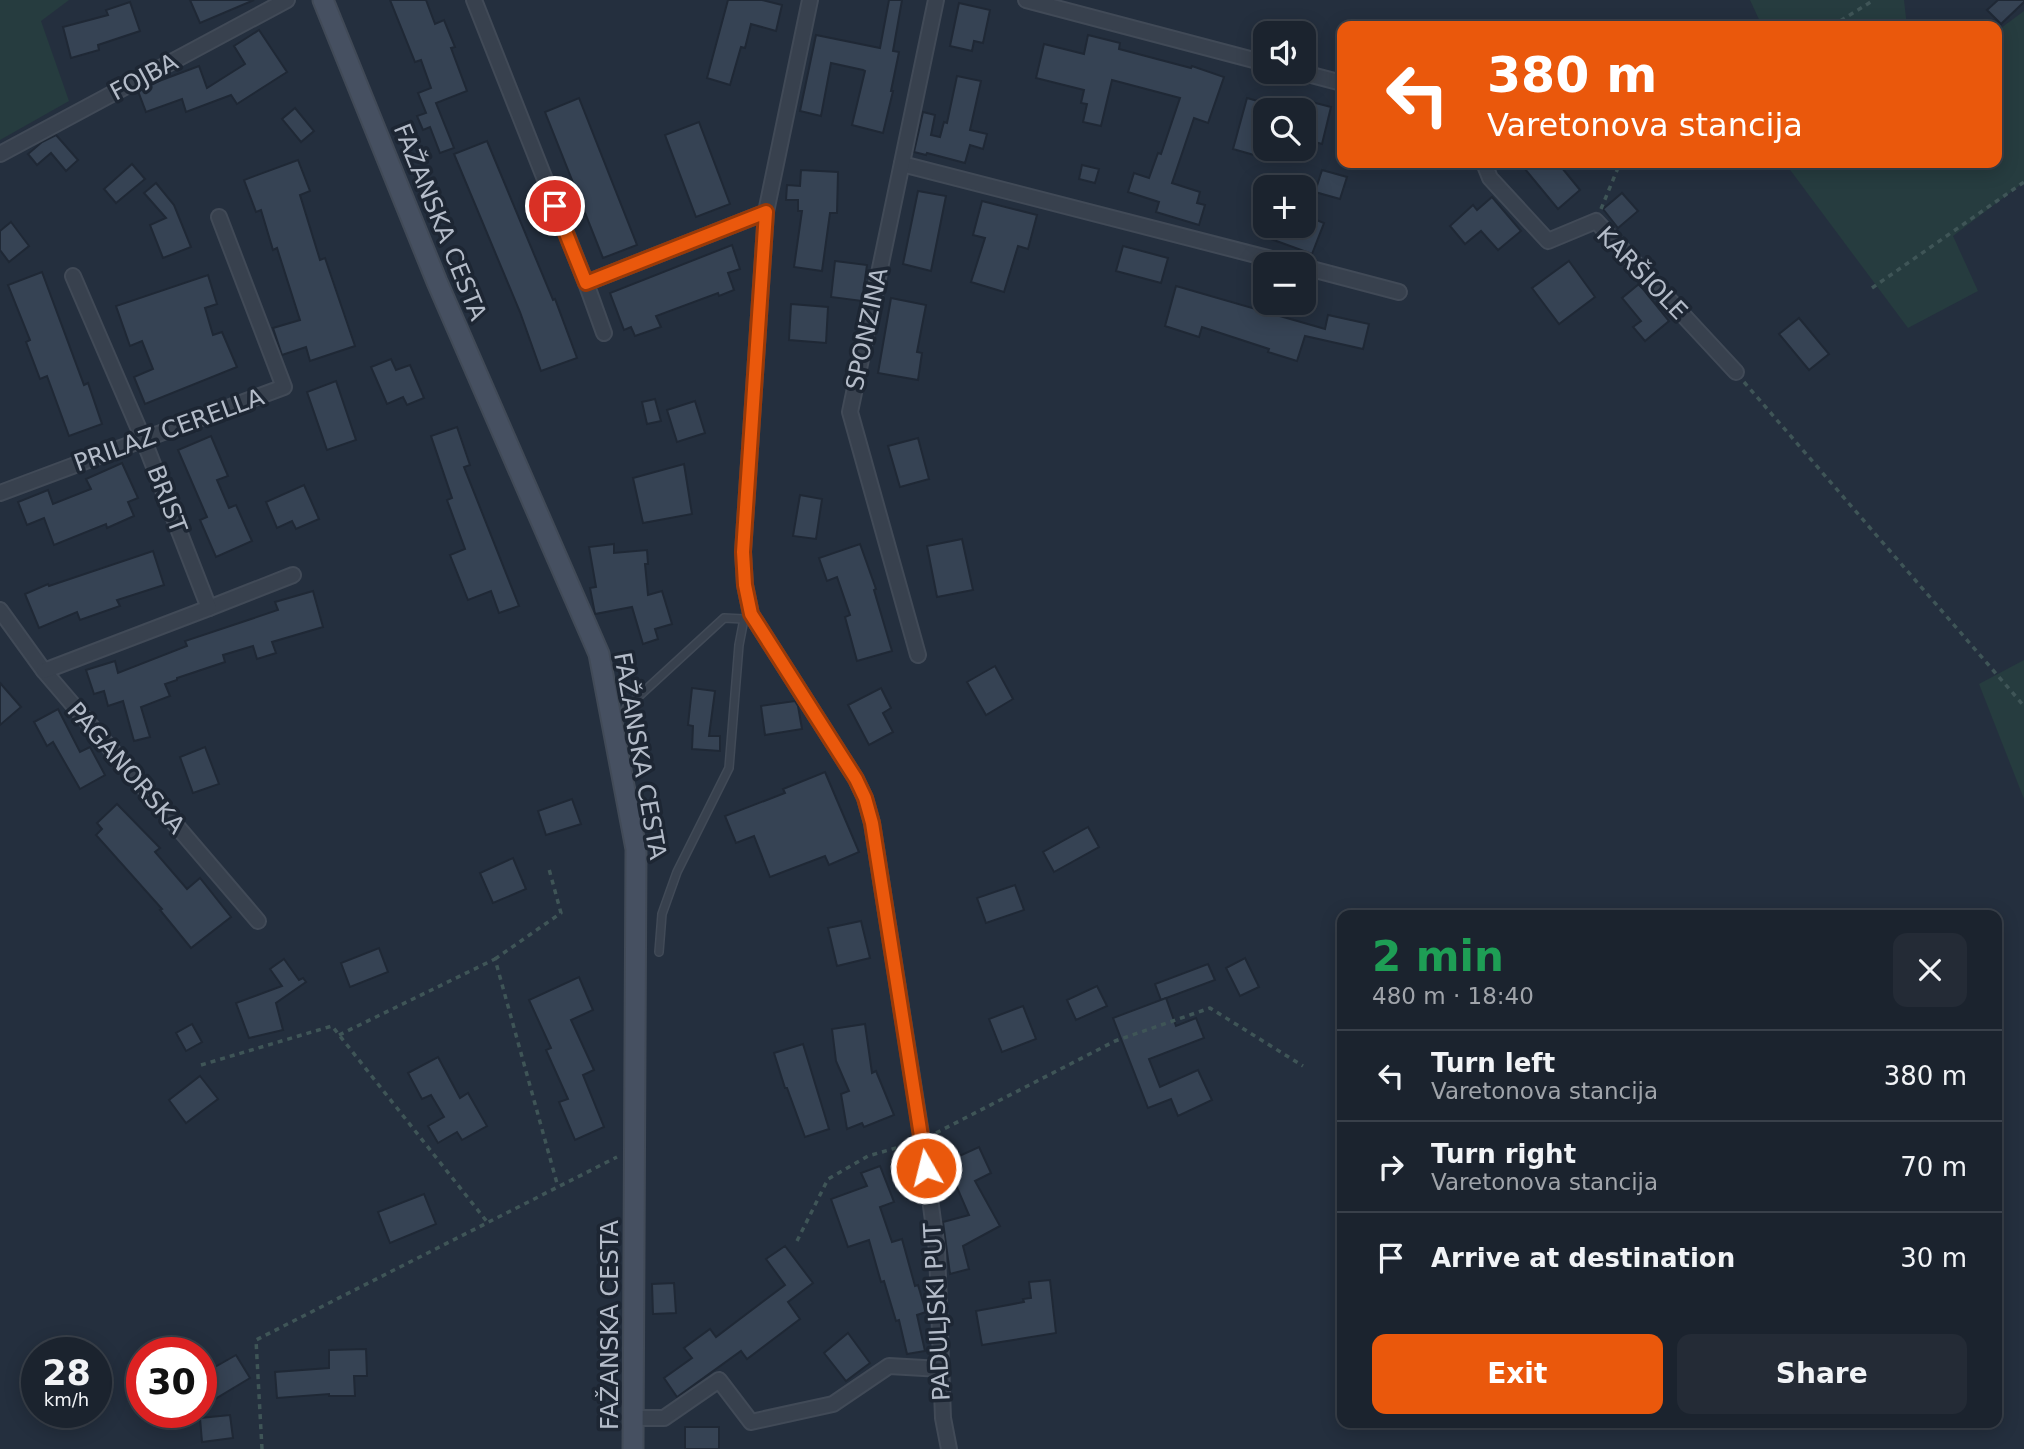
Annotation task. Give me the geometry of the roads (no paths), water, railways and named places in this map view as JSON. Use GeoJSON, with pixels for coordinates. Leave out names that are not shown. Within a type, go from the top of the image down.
{"type":"FeatureCollection","features":[{"type":"Feature","properties":{"kind":"main road","name":"FAŽANSKA CESTA"},"geometry":{"type":"LineString","coordinates":[[323,0],[437,282],[599,654],[636,849],[633,1449]]}},
{"type":"Feature","properties":{"kind":"street","name":"FOJBA"},"geometry":{"type":"LineString","coordinates":[[0,155],[287,0]]}},
{"type":"Feature","properties":{"kind":"street"},"geometry":{"type":"LineString","coordinates":[[474,0],[604,333]]}},
{"type":"Feature","properties":{"kind":"street","name":"PADULJSKI PUT"},"geometry":{"type":"LineString","coordinates":[[810,0],[766,212],[743,552],[747,616],[856,779],[872,823],[937,1250],[943,1418],[949,1449]]}},
{"type":"Feature","properties":{"kind":"street","name":"SPONZINA"},"geometry":{"type":"LineString","coordinates":[[918,655],[850,412],[936,0]]}},
{"type":"Feature","properties":{"kind":"street"},"geometry":{"type":"LineString","coordinates":[[1026,0],[1253,60]]}},
{"type":"Feature","properties":{"kind":"street"},"geometry":{"type":"LineString","coordinates":[[1316,76],[1337,82]]}},
{"type":"Feature","properties":{"kind":"street"},"geometry":{"type":"LineString","coordinates":[[902,164],[1253,254]]}},
{"type":"Feature","properties":{"kind":"street","name":"KARŠIOLE"},"geometry":{"type":"LineString","coordinates":[[1486,168],[1490,178],[1548,241],[1596,221],[1736,372]]}},
{"type":"Feature","properties":{"kind":"street"},"geometry":{"type":"LineString","coordinates":[[586,283],[766,212]]}},
{"type":"Feature","properties":{"kind":"street","name":"PRILAZ CERELLA"},"geometry":{"type":"LineString","coordinates":[[0,493],[284,387],[219,217]]}},
{"type":"Feature","properties":{"kind":"street"},"geometry":{"type":"LineString","coordinates":[[1316,270],[1399,292]]}},
{"type":"Feature","properties":{"kind":"street","name":"BRIST"},"geometry":{"type":"LineString","coordinates":[[73,276],[144,441],[209,607]]}},
{"type":"Feature","properties":{"kind":"street"},"geometry":{"type":"LineString","coordinates":[[44,671],[293,575]]}},
{"type":"Feature","properties":{"kind":"street","name":"PAGANORSKA"},"geometry":{"type":"LineString","coordinates":[[0,610],[44,671],[258,921]]}},
{"type":"Feature","properties":{"kind":"street"},"geometry":{"type":"LineString","coordinates":[[634,1418],[664,1418],[719,1380],[751,1422],[833,1404],[889,1366],[941,1369]]}},
{"type":"Feature","properties":{"kind":"lane"},"geometry":{"type":"LineString","coordinates":[[626,708],[724,618],[747,616],[739,645],[729,768],[677,872],[662,914],[659,952]]}}]}
